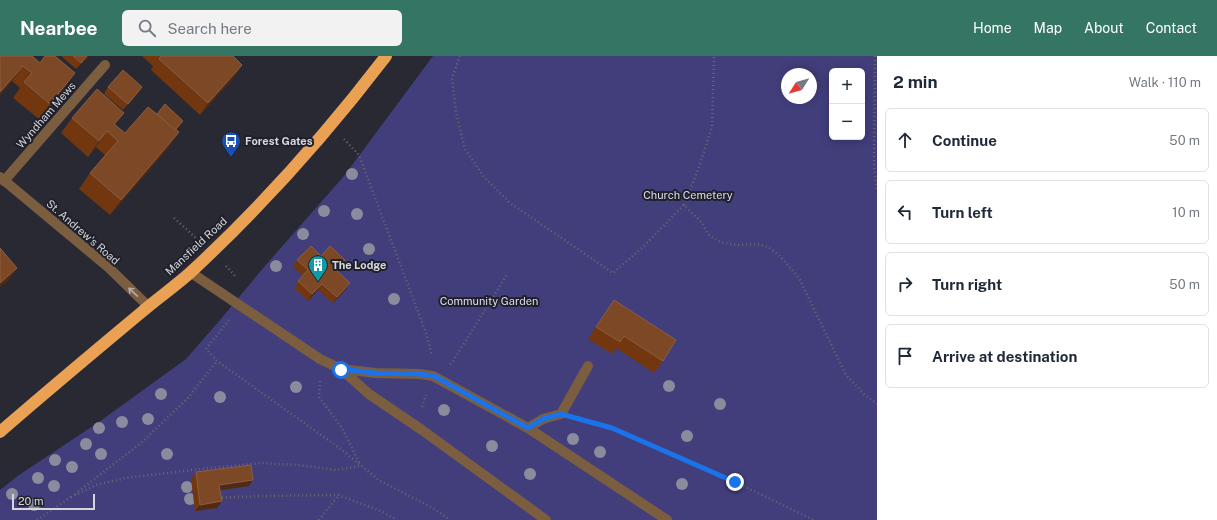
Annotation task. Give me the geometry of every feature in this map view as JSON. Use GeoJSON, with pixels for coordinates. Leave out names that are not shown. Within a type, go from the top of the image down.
{"type":"FeatureCollection","features":[{"type":"Feature","properties":{"kind":"highway","name":"Mansfield Road"},"geometry":{"type":"LineString","coordinates":[[0,432],[190,272],[270,192],[330,124],[386,56]]}},
{"type":"Feature","properties":{"kind":"street","name":"Wyndham Mews"},"geometry":{"type":"LineString","coordinates":[[2,179],[105,65]]}},
{"type":"Feature","properties":{"kind":"street","name":"St. Andrew's Road"},"geometry":{"type":"LineString","coordinates":[[2,179],[108,267],[148,306]]}},
{"type":"Feature","properties":{"kind":"street"},"geometry":{"type":"LineString","coordinates":[[190,272],[320,359],[341,369],[369,394],[546,520]]}},
{"type":"Feature","properties":{"kind":"street"},"geometry":{"type":"LineString","coordinates":[[528,428],[543,419],[561,414],[588,366]]}},
{"type":"Feature","properties":{"kind":"street"},"geometry":{"type":"LineString","coordinates":[[341,369],[375,373],[420,374],[434,376],[528,428],[666,520]]}},
{"type":"Feature","properties":{"kind":"path"},"geometry":{"type":"LineString","coordinates":[[460,56],[452,78],[456,113],[465,149],[484,177],[510,203],[614,273],[642,248],[684,205],[699,167],[712,127],[714,56]]}},
{"type":"Feature","properties":{"kind":"path"},"geometry":{"type":"LineString","coordinates":[[875,56],[874,167],[877,191]]}},
{"type":"Feature","properties":{"kind":"path"},"geometry":{"type":"LineString","coordinates":[[330,124],[359,155],[426,333],[432,356],[434,376],[415,426]]}},
{"type":"Feature","properties":{"kind":"path"},"geometry":{"type":"LineString","coordinates":[[684,205],[701,222],[709,235],[720,242],[737,245],[757,244],[768,248],[779,255],[798,278],[846,375],[864,394],[877,404]]}},
{"type":"Feature","properties":{"kind":"path"},"geometry":{"type":"LineString","coordinates":[[453,361],[508,273]]}},
{"type":"Feature","properties":{"kind":"path"},"geometry":{"type":"LineString","coordinates":[[241,306],[206,349],[218,361],[342,450],[380,481],[433,508],[450,520]]}},
{"type":"Feature","properties":{"kind":"path"},"geometry":{"type":"LineString","coordinates":[[320,359],[319,397],[342,428],[361,466]]}},
{"type":"Feature","properties":{"kind":"path"},"geometry":{"type":"LineString","coordinates":[[37,520],[71,497],[140,443],[188,398],[218,361]]}},
{"type":"Feature","properties":{"kind":"path"},"geometry":{"type":"LineString","coordinates":[[561,414],[612,428],[735,482],[814,520]]}},
{"type":"Feature","properties":{"kind":"path"},"geometry":{"type":"LineString","coordinates":[[71,497],[96,485],[126,478],[200,469],[262,464],[298,465],[337,470],[361,466]]}},
{"type":"Feature","properties":{"kind":"path"},"geometry":{"type":"LineString","coordinates":[[216,498],[338,495],[381,511],[397,520]]}},
{"type":"Feature","properties":{"kind":"path"},"geometry":{"type":"LineString","coordinates":[[319,520],[338,495]]}},
{"type":"Feature","properties":{"kind":"green space"},"geometry":{"type":"Polygon","coordinates":[[[433,56],[877,56],[877,520],[0,520],[0,490],[19,475],[99,422],[186,359],[344,176],[433,56]]]}},
{"type":"Feature","properties":{"kind":"building"},"geometry":{"type":"Polygon","coordinates":[[[0,56],[32,56],[40,63],[45,56],[55,56],[75,73],[50,104],[24,82],[32,73],[23,66],[0,92],[0,56]]]}},
{"type":"Feature","properties":{"kind":"building"},"geometry":{"type":"Polygon","coordinates":[[[73,56],[87,56],[81,63],[73,56]]]}},
{"type":"Feature","properties":{"kind":"building"},"geometry":{"type":"Polygon","coordinates":[[[161,56],[233,56],[242,65],[208,103],[159,59],[161,56]]]}},
{"type":"Feature","properties":{"kind":"building"},"geometry":{"type":"Polygon","coordinates":[[[123,70],[142,87],[128,104],[108,87],[123,70]]]}},
{"type":"Feature","properties":{"kind":"building"},"geometry":{"type":"Polygon","coordinates":[[[97,89],[124,113],[114,124],[125,133],[148,107],[179,132],[121,200],[90,173],[118,141],[107,131],[99,141],[72,118],[97,89]]]}},
{"type":"Feature","properties":{"kind":"building"},"geometry":{"type":"Polygon","coordinates":[[[165,104],[183,121],[175,130],[157,114],[165,104]]]}},
{"type":"Feature","properties":{"kind":"building","name":"The Lodge"},"geometry":{"type":"Polygon","coordinates":[[[311,246],[321,256],[330,246],[345,260],[336,270],[350,283],[337,297],[322,284],[312,294],[298,281],[308,270],[297,260],[311,246]]]}},
{"type":"Feature","properties":{"kind":"building"},"geometry":{"type":"Polygon","coordinates":[[[0,248],[17,268],[0,283],[0,248]]]}},
{"type":"Feature","properties":{"kind":"building"},"geometry":{"type":"Polygon","coordinates":[[[614,300],[676,340],[663,361],[624,336],[620,342],[596,327],[614,300]]]}},
{"type":"Feature","properties":{"kind":"building"},"geometry":{"type":"Polygon","coordinates":[[[251,465],[253,480],[219,485],[222,501],[200,505],[196,472],[251,465]]]}},
{"type":"Feature","properties":{"kind":"place","name":"Forest Gates"},"geometry":{"type":"Point","coordinates":[231,158]}},
{"type":"Feature","properties":{"kind":"place","name":"The Lodge"},"geometry":{"type":"Point","coordinates":[318,282]}},
{"type":"Feature","properties":{"kind":"route"},"geometry":{"type":"LineString","coordinates":[[341,370],[434,376],[528,428],[543,419],[561,414],[612,428],[735,482]]}},
{"type":"Feature","properties":{"kind":"park label","name":"Church Cemetery"},"geometry":{"type":"Point","coordinates":[688,195]}},
{"type":"Feature","properties":{"kind":"park label","name":"Community Garden"},"geometry":{"type":"Point","coordinates":[489,301]}}]}
